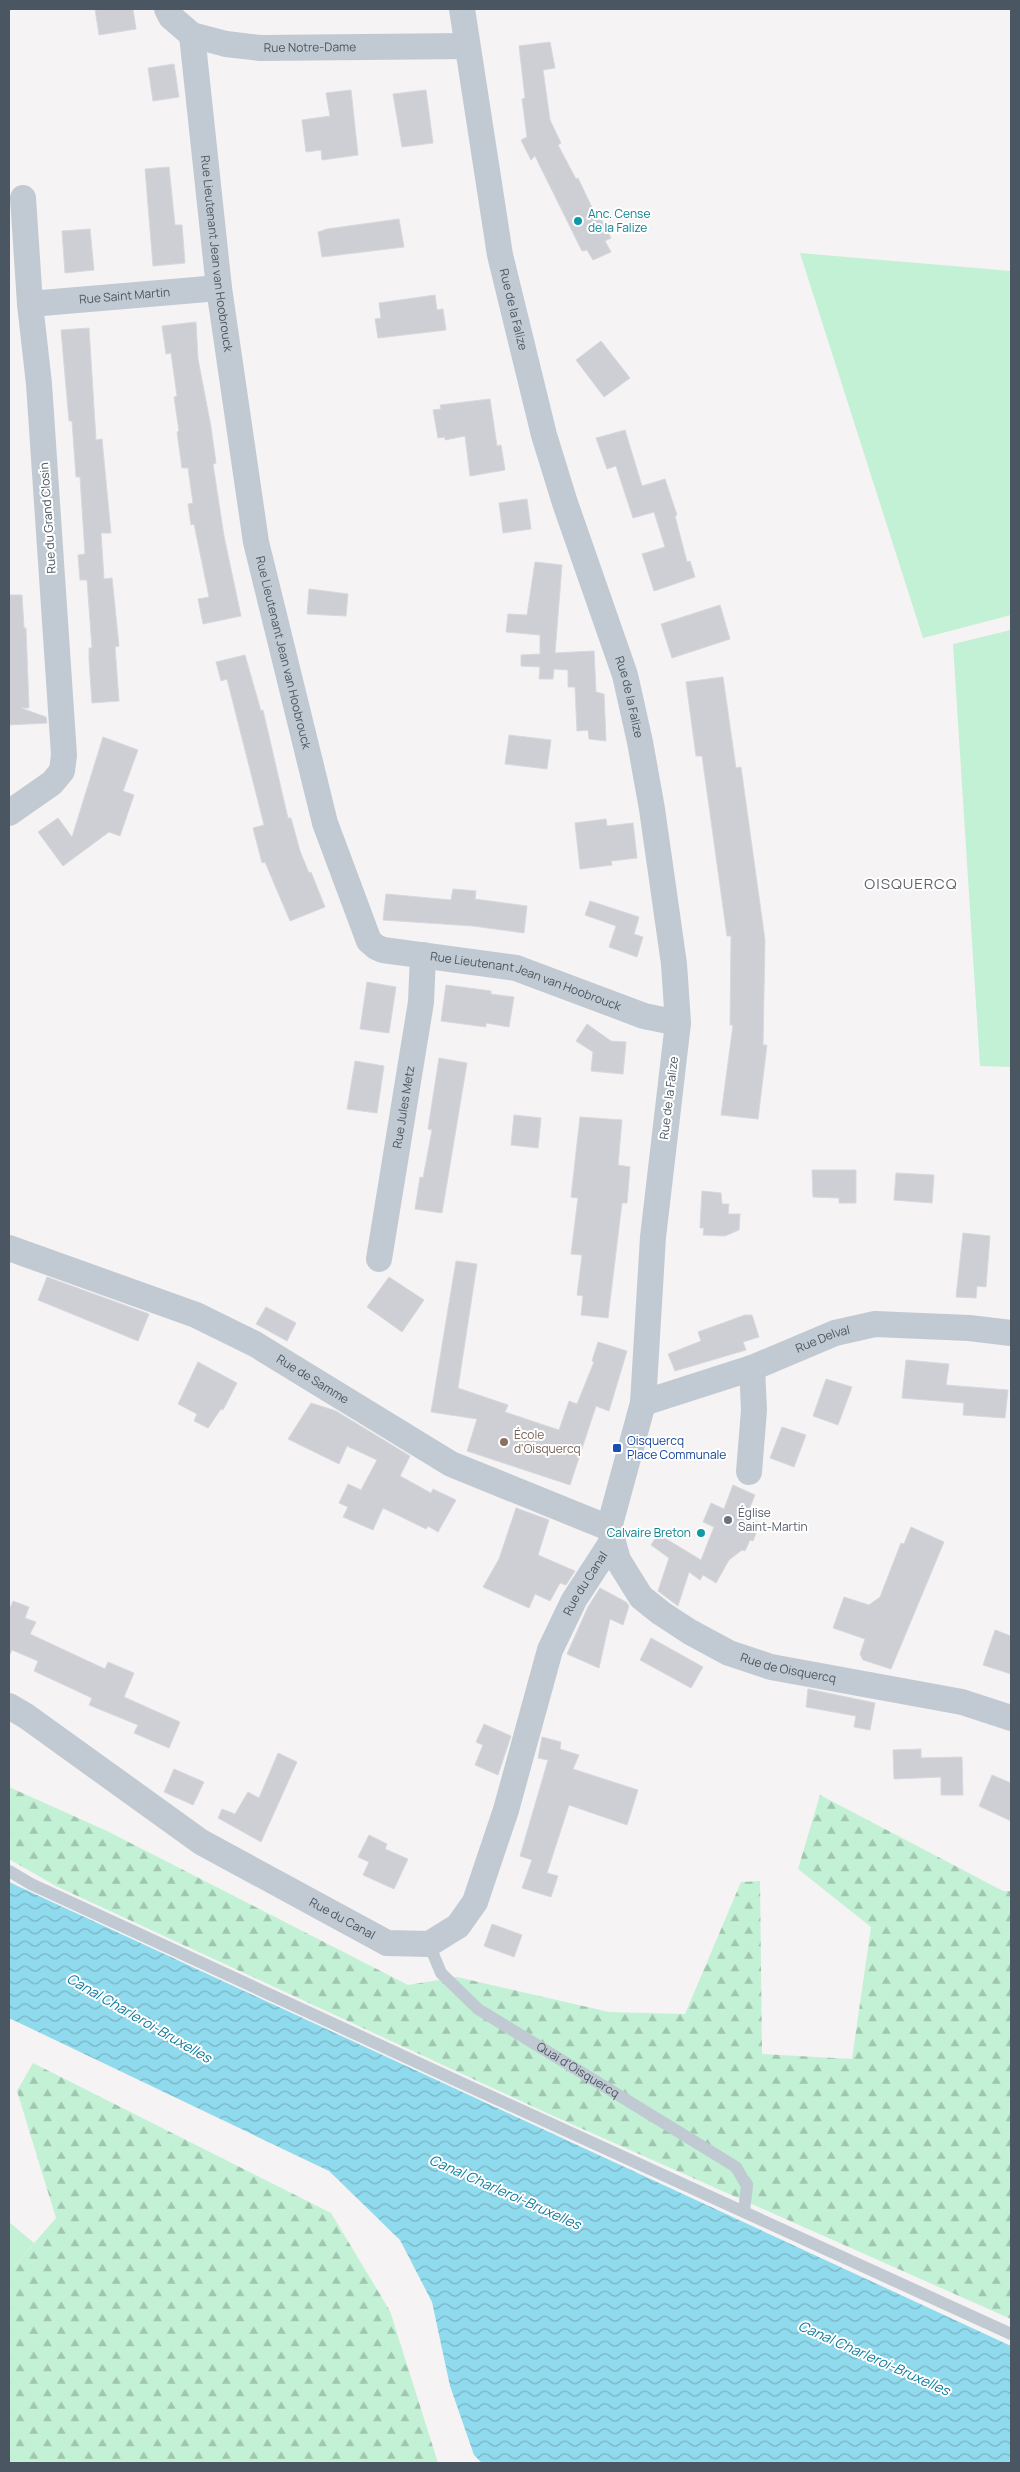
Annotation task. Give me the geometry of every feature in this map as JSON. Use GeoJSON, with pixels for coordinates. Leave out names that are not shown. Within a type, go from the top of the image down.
{"type":"FeatureCollection","features":[{"type":"Feature","properties":{"kind":"street","name":"Rue Notre-Dame"},"geometry":{"type":"LineString","coordinates":[[168,9],[171,17],[192,36],[226,44],[260,48],[467,46]]}},
{"type":"Feature","properties":{"kind":"street","name":"Rue de la Falize"},"geometry":{"type":"LineString","coordinates":[[462,9],[500,255],[522,352],[565,503],[625,675],[640,742],[674,964],[678,1023],[653,1236],[643,1403],[611,1534]]}},
{"type":"Feature","properties":{"kind":"street","name":"Rue Lieutenant Jean van Hoobrouck"},"geometry":{"type":"LineString","coordinates":[[192,36],[219,288],[256,542],[325,823],[369,941],[383,950],[516,968],[644,1016],[678,1023]]}},
{"type":"Feature","properties":{"kind":"street","name":"Rue du Grand Closin"},"geometry":{"type":"LineString","coordinates":[[9,813],[52,783],[62,771],[64,755],[39,384],[30,304],[23,198]]}},
{"type":"Feature","properties":{"kind":"street","name":"Rue Saint Martin"},"geometry":{"type":"LineString","coordinates":[[30,304],[219,288]]}},
{"type":"Feature","properties":{"kind":"street","name":"Rue Jules Metz"},"geometry":{"type":"LineString","coordinates":[[379,1259],[421,1002],[423,955]]}},
{"type":"Feature","properties":{"kind":"street","name":"Rue de Samme"},"geometry":{"type":"LineString","coordinates":[[9,1248],[196,1315],[264,1349],[451,1464],[611,1534]]}},
{"type":"Feature","properties":{"kind":"street","name":"Rue Delval"},"geometry":{"type":"LineString","coordinates":[[643,1403],[752,1368],[835,1333],[875,1324],[968,1328],[1011,1333]]}},
{"type":"Feature","properties":{"kind":"street"},"geometry":{"type":"LineString","coordinates":[[749,1472],[754,1410],[752,1368]]}},
{"type":"Feature","properties":{"kind":"street","name":"Rue du Canal"},"geometry":{"type":"LineString","coordinates":[[9,1706],[26,1716],[201,1842],[387,1943],[429,1944],[458,1926],[475,1902],[506,1810],[550,1650],[574,1600],[611,1534]]}},
{"type":"Feature","properties":{"kind":"street","name":"Rue de Oisquercq"},"geometry":{"type":"LineString","coordinates":[[611,1534],[618,1560],[641,1597],[690,1632],[729,1653],[771,1667],[962,1702],[1011,1718]]}},
{"type":"Feature","properties":{"kind":"lane"},"geometry":{"type":"LineString","coordinates":[[9,1871],[31,1884],[1011,2334]]}},
{"type":"Feature","properties":{"kind":"lane","name":"Quai d'Oisquercq"},"geometry":{"type":"LineString","coordinates":[[429,1944],[441,1973],[478,2009],[736,2168],[744,2178],[747,2186],[744,2210]]}},
{"type":"Feature","properties":{"kind":"green space"},"geometry":{"type":"Polygon","coordinates":[[[800,253],[1011,271],[1011,615],[923,638],[800,253]]]}},
{"type":"Feature","properties":{"kind":"green space"},"geometry":{"type":"Polygon","coordinates":[[[1011,630],[1011,1067],[980,1066],[953,644],[1011,630]]]}},
{"type":"Feature","properties":{"kind":"green space"},"geometry":{"type":"Polygon","coordinates":[[[9,1787],[107,1831],[408,1985],[457,1977],[609,2012],[685,2014],[741,1882],[760,1881],[762,2054],[852,2059],[871,1927],[798,1869],[820,1795],[1003,1891],[1011,1891],[1011,2319],[549,2114],[56,1886],[9,1859],[9,1787]]]}},
{"type":"Feature","properties":{"kind":"green space"},"geometry":{"type":"Polygon","coordinates":[[[33,2063],[331,2213],[390,2311],[438,2463],[9,2463],[9,2272],[56,2218],[17,2091],[33,2063]]]}},
{"type":"Feature","properties":{"kind":"green space"},"geometry":{"type":"Polygon","coordinates":[[[9,2222],[34,2243],[9,2272],[9,2222]]]}},
{"type":"Feature","properties":{"kind":"water","name":"Canal Charleroi-Bruxelles"},"geometry":{"type":"Polygon","coordinates":[[[9,1882],[1011,2346],[1011,2463],[482,2463],[474,2455],[450,2386],[432,2302],[400,2240],[329,2171],[9,2018],[9,1882]]]}},
{"type":"Feature","properties":{"kind":"building"},"geometry":{"type":"Polygon","coordinates":[[[95,9],[133,9],[136,29],[99,35],[95,9]]]}},
{"type":"Feature","properties":{"kind":"building"},"geometry":{"type":"Polygon","coordinates":[[[550,42],[555,68],[543,70],[550,120],[561,143],[558,145],[576,179],[578,178],[598,220],[601,219],[611,238],[605,241],[611,252],[593,260],[587,250],[582,251],[535,156],[531,160],[521,140],[527,137],[522,99],[525,98],[519,46],[550,42]]]}},
{"type":"Feature","properties":{"kind":"building"},"geometry":{"type":"Polygon","coordinates":[[[174,64],[179,97],[153,101],[148,68],[174,64]]]}},
{"type":"Feature","properties":{"kind":"building"},"geometry":{"type":"Polygon","coordinates":[[[351,90],[358,155],[322,160],[321,150],[306,152],[302,120],[330,116],[326,93],[351,90]]]}},
{"type":"Feature","properties":{"kind":"building"},"geometry":{"type":"Polygon","coordinates":[[[426,90],[433,143],[402,147],[393,94],[426,90]]]}},
{"type":"Feature","properties":{"kind":"building"},"geometry":{"type":"Polygon","coordinates":[[[169,167],[175,225],[182,225],[185,263],[153,266],[145,169],[169,167]]]}},
{"type":"Feature","properties":{"kind":"building"},"geometry":{"type":"Polygon","coordinates":[[[399,219],[404,247],[322,257],[318,232],[327,229],[399,219]]]}},
{"type":"Feature","properties":{"kind":"building"},"geometry":{"type":"Polygon","coordinates":[[[90,229],[94,270],[65,273],[62,231],[90,229]]]}},
{"type":"Feature","properties":{"kind":"building"},"geometry":{"type":"Polygon","coordinates":[[[435,295],[437,310],[443,309],[446,330],[378,338],[375,319],[381,318],[379,303],[435,295]]]}},
{"type":"Feature","properties":{"kind":"building"},"geometry":{"type":"Polygon","coordinates":[[[196,322],[198,359],[211,427],[216,463],[213,464],[224,536],[241,616],[203,624],[198,599],[209,597],[194,524],[191,525],[188,504],[193,503],[188,468],[182,468],[174,397],[177,396],[171,353],[166,354],[162,326],[196,322]]]}},
{"type":"Feature","properties":{"kind":"building"},"geometry":{"type":"Polygon","coordinates":[[[89,328],[96,440],[102,439],[111,533],[101,533],[104,579],[112,578],[119,646],[115,647],[119,701],[92,703],[89,648],[92,648],[87,580],[80,580],[78,555],[85,554],[80,477],[76,477],[72,421],[69,421],[61,330],[89,328]]]}},
{"type":"Feature","properties":{"kind":"building"},"geometry":{"type":"Polygon","coordinates":[[[601,341],[630,378],[604,397],[576,360],[601,341]]]}},
{"type":"Feature","properties":{"kind":"building"},"geometry":{"type":"Polygon","coordinates":[[[490,399],[497,446],[501,445],[505,470],[470,476],[465,436],[445,440],[445,437],[438,438],[433,410],[441,409],[440,405],[490,399]]]}},
{"type":"Feature","properties":{"kind":"building"},"geometry":{"type":"Polygon","coordinates":[[[625,430],[642,486],[665,479],[677,515],[675,516],[687,562],[690,561],[695,577],[654,591],[642,554],[665,547],[654,512],[633,518],[616,466],[607,469],[596,438],[625,430]]]}},
{"type":"Feature","properties":{"kind":"building"},"geometry":{"type":"Polygon","coordinates":[[[527,499],[531,529],[503,533],[499,503],[527,499]]]}},
{"type":"Feature","properties":{"kind":"building"},"geometry":{"type":"Polygon","coordinates":[[[535,562],[562,565],[555,653],[594,651],[596,692],[604,694],[606,741],[589,739],[588,730],[577,731],[575,687],[568,687],[568,670],[554,669],[553,679],[539,679],[540,667],[521,666],[521,655],[540,654],[540,635],[506,632],[508,614],[527,615],[535,562]]]}},
{"type":"Feature","properties":{"kind":"building"},"geometry":{"type":"Polygon","coordinates":[[[309,589],[348,594],[346,616],[307,614],[309,589]]]}},
{"type":"Feature","properties":{"kind":"building"},"geometry":{"type":"Polygon","coordinates":[[[9,595],[22,595],[24,628],[26,628],[29,708],[21,708],[46,717],[47,723],[9,725],[9,595]]]}},
{"type":"Feature","properties":{"kind":"building"},"geometry":{"type":"Polygon","coordinates":[[[720,605],[730,639],[672,658],[661,624],[720,605]]]}},
{"type":"Feature","properties":{"kind":"building"},"geometry":{"type":"Polygon","coordinates":[[[245,655],[261,711],[263,710],[288,818],[291,818],[300,851],[325,907],[290,921],[265,862],[262,863],[253,828],[264,825],[227,679],[221,681],[216,662],[245,655]]]}},
{"type":"Feature","properties":{"kind":"building"},"geometry":{"type":"Polygon","coordinates":[[[723,677],[736,768],[741,767],[765,940],[763,1045],[767,1045],[758,1119],[721,1115],[733,1025],[730,1025],[731,936],[727,936],[702,756],[696,756],[686,682],[723,677]]]}},
{"type":"Feature","properties":{"kind":"building"},"geometry":{"type":"Polygon","coordinates":[[[509,735],[551,740],[547,769],[505,764],[509,735]]]}},
{"type":"Feature","properties":{"kind":"building"},"geometry":{"type":"Polygon","coordinates":[[[103,737],[138,750],[123,791],[134,795],[120,836],[109,832],[63,866],[38,832],[58,818],[72,837],[103,737]]]}},
{"type":"Feature","properties":{"kind":"building"},"geometry":{"type":"Polygon","coordinates":[[[606,819],[607,826],[633,823],[637,858],[611,861],[612,865],[580,869],[575,823],[606,819]]]}},
{"type":"Feature","properties":{"kind":"building"},"geometry":{"type":"Polygon","coordinates":[[[453,889],[476,891],[475,899],[527,906],[524,933],[473,926],[383,920],[386,894],[451,900],[453,889]]]}},
{"type":"Feature","properties":{"kind":"building"},"geometry":{"type":"Polygon","coordinates":[[[590,901],[639,917],[634,934],[643,937],[637,957],[609,947],[616,926],[585,915],[590,901]]]}},
{"type":"Feature","properties":{"kind":"building"},"geometry":{"type":"Polygon","coordinates":[[[367,982],[396,987],[389,1033],[360,1029],[367,982]]]}},
{"type":"Feature","properties":{"kind":"building"},"geometry":{"type":"Polygon","coordinates":[[[446,985],[491,991],[491,994],[514,997],[509,1027],[486,1023],[486,1027],[441,1021],[446,985]]]}},
{"type":"Feature","properties":{"kind":"building"},"geometry":{"type":"Polygon","coordinates":[[[587,1024],[611,1041],[626,1042],[623,1074],[591,1071],[593,1052],[576,1041],[587,1024]]]}},
{"type":"Feature","properties":{"kind":"building"},"geometry":{"type":"Polygon","coordinates":[[[439,1058],[467,1063],[442,1213],[415,1209],[420,1177],[423,1178],[432,1130],[428,1129],[439,1058]]]}},
{"type":"Feature","properties":{"kind":"building"},"geometry":{"type":"Polygon","coordinates":[[[355,1061],[384,1066],[377,1113],[347,1109],[355,1061]]]}},
{"type":"Feature","properties":{"kind":"building"},"geometry":{"type":"Polygon","coordinates":[[[514,1115],[541,1118],[538,1148],[511,1145],[514,1115]]]}},
{"type":"Feature","properties":{"kind":"building"},"geometry":{"type":"Polygon","coordinates":[[[580,1117],[622,1120],[618,1165],[630,1167],[627,1203],[622,1203],[608,1318],[581,1315],[583,1296],[577,1295],[582,1255],[571,1254],[578,1198],[571,1197],[580,1117]]]}},
{"type":"Feature","properties":{"kind":"building"},"geometry":{"type":"Polygon","coordinates":[[[812,1170],[856,1170],[856,1203],[839,1203],[839,1198],[813,1197],[812,1170]]]}},
{"type":"Feature","properties":{"kind":"building"},"geometry":{"type":"Polygon","coordinates":[[[896,1173],[934,1175],[932,1203],[894,1200],[896,1173]]]}},
{"type":"Feature","properties":{"kind":"building"},"geometry":{"type":"Polygon","coordinates":[[[702,1191],[721,1193],[722,1204],[729,1204],[728,1214],[740,1214],[739,1230],[725,1236],[703,1235],[704,1228],[700,1228],[702,1191]]]}},
{"type":"Feature","properties":{"kind":"building"},"geometry":{"type":"Polygon","coordinates":[[[963,1233],[990,1236],[986,1287],[977,1286],[976,1298],[956,1297],[963,1233]]]}},
{"type":"Feature","properties":{"kind":"building"},"geometry":{"type":"Polygon","coordinates":[[[456,1261],[477,1264],[458,1388],[508,1405],[505,1412],[559,1430],[569,1401],[577,1404],[594,1362],[592,1361],[598,1342],[627,1351],[609,1411],[596,1406],[570,1485],[467,1451],[477,1419],[431,1412],[456,1261]]]}},
{"type":"Feature","properties":{"kind":"building"},"geometry":{"type":"Polygon","coordinates":[[[47,1277],[149,1314],[138,1341],[38,1300],[47,1277]]]}},
{"type":"Feature","properties":{"kind":"building"},"geometry":{"type":"Polygon","coordinates":[[[389,1277],[424,1300],[402,1332],[367,1307],[389,1277]]]}},
{"type":"Feature","properties":{"kind":"building"},"geometry":{"type":"Polygon","coordinates":[[[266,1307],[296,1323],[287,1341],[256,1324],[266,1307]]]}},
{"type":"Feature","properties":{"kind":"building"},"geometry":{"type":"Polygon","coordinates":[[[745,1315],[752,1315],[759,1337],[743,1342],[746,1350],[675,1371],[668,1354],[701,1341],[698,1332],[745,1315]]]}},
{"type":"Feature","properties":{"kind":"building"},"geometry":{"type":"Polygon","coordinates":[[[906,1360],[949,1364],[946,1385],[1008,1390],[1005,1418],[963,1415],[964,1403],[902,1398],[906,1360]]]}},
{"type":"Feature","properties":{"kind":"building"},"geometry":{"type":"Polygon","coordinates":[[[198,1362],[237,1383],[223,1410],[221,1409],[208,1428],[194,1421],[197,1414],[178,1404],[198,1362]]]}},
{"type":"Feature","properties":{"kind":"building"},"geometry":{"type":"Polygon","coordinates":[[[826,1379],[852,1387],[838,1425],[813,1416],[826,1379]]]}},
{"type":"Feature","properties":{"kind":"building"},"geometry":{"type":"Polygon","coordinates":[[[311,1403],[336,1411],[410,1456],[400,1476],[431,1493],[433,1489],[456,1500],[438,1532],[428,1526],[426,1529],[383,1508],[373,1530],[343,1517],[348,1507],[339,1503],[348,1484],[361,1490],[377,1460],[347,1446],[339,1464],[288,1439],[311,1403]]]}},
{"type":"Feature","properties":{"kind":"building"},"geometry":{"type":"Polygon","coordinates":[[[782,1427],[806,1435],[794,1467],[770,1458],[782,1427]]]}},
{"type":"Feature","properties":{"kind":"building"},"geometry":{"type":"Polygon","coordinates":[[[733,1485],[755,1495],[746,1517],[760,1523],[753,1541],[750,1540],[745,1551],[742,1550],[729,1560],[716,1583],[703,1575],[700,1580],[689,1572],[678,1606],[658,1591],[669,1558],[651,1545],[658,1534],[701,1560],[714,1527],[703,1522],[711,1503],[724,1509],[733,1485]]]}},
{"type":"Feature","properties":{"kind":"building"},"geometry":{"type":"Polygon","coordinates":[[[516,1508],[549,1520],[538,1555],[575,1571],[566,1585],[560,1583],[550,1601],[535,1594],[529,1608],[483,1587],[499,1559],[516,1508]]]}},
{"type":"Feature","properties":{"kind":"building"},"geometry":{"type":"Polygon","coordinates":[[[911,1527],[944,1542],[891,1669],[863,1660],[860,1654],[865,1639],[833,1628],[844,1597],[869,1605],[880,1597],[901,1543],[904,1544],[911,1527]]]}},
{"type":"Feature","properties":{"kind":"building"},"geometry":{"type":"Polygon","coordinates":[[[600,1588],[626,1602],[629,1606],[623,1625],[610,1619],[599,1668],[567,1654],[588,1607],[600,1588]]]}},
{"type":"Feature","properties":{"kind":"building"},"geometry":{"type":"Polygon","coordinates":[[[13,1601],[29,1607],[25,1618],[36,1622],[30,1634],[105,1669],[108,1662],[134,1673],[124,1697],[180,1722],[169,1748],[134,1733],[138,1725],[89,1705],[92,1698],[34,1671],[38,1661],[12,1650],[9,1656],[9,1610],[13,1601]]]}},
{"type":"Feature","properties":{"kind":"building"},"geometry":{"type":"Polygon","coordinates":[[[995,1630],[1011,1636],[1011,1674],[983,1665],[995,1630]]]}},
{"type":"Feature","properties":{"kind":"building"},"geometry":{"type":"Polygon","coordinates":[[[651,1638],[703,1667],[691,1688],[640,1660],[651,1638]]]}},
{"type":"Feature","properties":{"kind":"building"},"geometry":{"type":"Polygon","coordinates":[[[808,1689],[875,1703],[870,1730],[854,1727],[856,1716],[806,1707],[808,1689]]]}},
{"type":"Feature","properties":{"kind":"building"},"geometry":{"type":"Polygon","coordinates":[[[484,1724],[511,1736],[498,1775],[475,1765],[483,1745],[476,1742],[484,1724]]]}},
{"type":"Feature","properties":{"kind":"building"},"geometry":{"type":"Polygon","coordinates":[[[542,1737],[561,1742],[560,1749],[579,1755],[573,1769],[638,1790],[627,1825],[569,1805],[547,1873],[558,1876],[551,1897],[522,1888],[532,1860],[520,1856],[548,1760],[538,1758],[542,1737]]]}},
{"type":"Feature","properties":{"kind":"building"},"geometry":{"type":"Polygon","coordinates":[[[921,1749],[921,1758],[962,1757],[963,1795],[941,1795],[941,1777],[894,1779],[893,1750],[921,1749]]]}},
{"type":"Feature","properties":{"kind":"building"},"geometry":{"type":"Polygon","coordinates":[[[278,1753],[297,1762],[261,1842],[218,1818],[222,1809],[235,1814],[248,1792],[259,1798],[278,1753]]]}},
{"type":"Feature","properties":{"kind":"building"},"geometry":{"type":"Polygon","coordinates":[[[174,1769],[204,1782],[193,1805],[164,1792],[174,1769]]]}},
{"type":"Feature","properties":{"kind":"building"},"geometry":{"type":"Polygon","coordinates":[[[992,1775],[1011,1783],[1011,1821],[979,1806],[992,1775]]]}},
{"type":"Feature","properties":{"kind":"building"},"geometry":{"type":"Polygon","coordinates":[[[369,1835],[387,1844],[385,1849],[408,1859],[394,1889],[363,1875],[369,1862],[358,1857],[369,1835]]]}},
{"type":"Feature","properties":{"kind":"building"},"geometry":{"type":"Polygon","coordinates":[[[492,1924],[522,1935],[514,1957],[484,1946],[492,1924]]]}},
{"type":"Feature","properties":{"kind":"place","name":"Anc. Cense de la Falize"},"geometry":{"type":"Point","coordinates":[578,221]}},
{"type":"Feature","properties":{"kind":"place","name":"École d'Oisquercq"},"geometry":{"type":"Point","coordinates":[504,1442]}},
{"type":"Feature","properties":{"kind":"place","name":"Oisquercq Place Communale"},"geometry":{"type":"Point","coordinates":[617,1448]}},
{"type":"Feature","properties":{"kind":"place","name":"Église Saint-Martin"},"geometry":{"type":"Point","coordinates":[728,1520]}},
{"type":"Feature","properties":{"kind":"place","name":"Calvaire Breton"},"geometry":{"type":"Point","coordinates":[701,1533]}},
{"type":"Feature","properties":{"kind":"district","name":"OISQUERCQ"},"geometry":{"type":"Point","coordinates":[911,884]}}]}
